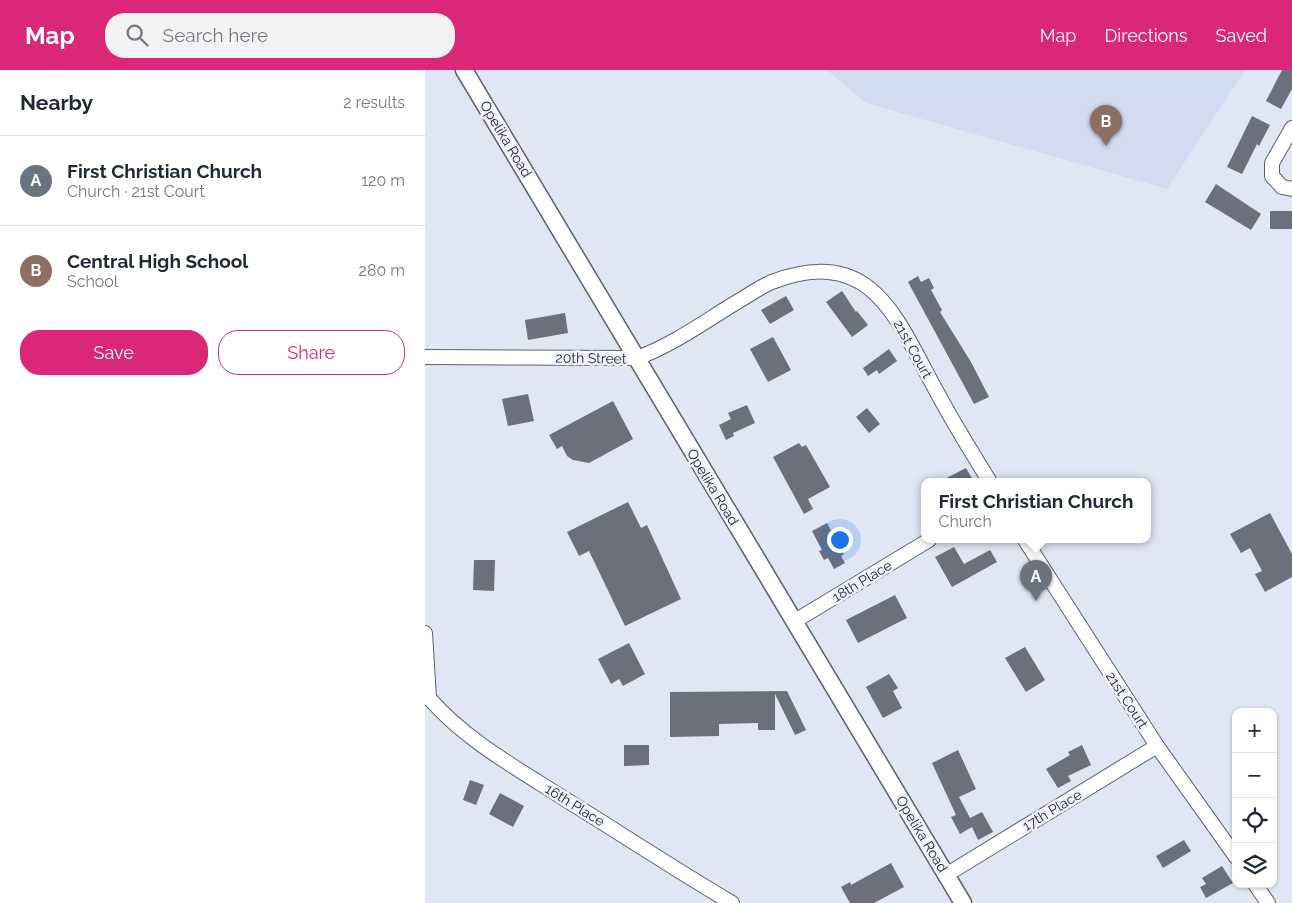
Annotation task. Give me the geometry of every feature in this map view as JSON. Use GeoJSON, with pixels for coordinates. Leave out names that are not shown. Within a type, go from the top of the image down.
{"type":"FeatureCollection","features":[{"type":"Feature","properties":{"kind":"main road","name":"Opelika Road"},"geometry":{"type":"LineString","coordinates":[[464,70],[963,903]]}},
{"type":"Feature","properties":{"kind":"street"},"geometry":{"type":"LineString","coordinates":[[1292,128],[1273,163],[1272,176],[1282,187],[1292,189]]}},
{"type":"Feature","properties":{"kind":"street","name":"20th Street"},"geometry":{"type":"LineString","coordinates":[[425,357],[637,358],[659,350],[770,282],[810,270],[825,270]]}},
{"type":"Feature","properties":{"kind":"street","name":"21st Court"},"geometry":{"type":"LineString","coordinates":[[825,270],[851,276],[884,300],[907,335],[938,394],[988,478]]}},
{"type":"Feature","properties":{"kind":"street","name":"18th Place"},"geometry":{"type":"LineString","coordinates":[[795,621],[924,543]]}},
{"type":"Feature","properties":{"kind":"street","name":"21st Court"},"geometry":{"type":"LineString","coordinates":[[1027,543],[1157,746],[1232,851]]}},
{"type":"Feature","properties":{"kind":"street"},"geometry":{"type":"LineString","coordinates":[[425,633],[427,698]]}},
{"type":"Feature","properties":{"kind":"street","name":"16th Place"},"geometry":{"type":"LineString","coordinates":[[427,698],[453,724],[507,762],[675,870],[732,903]]}},
{"type":"Feature","properties":{"kind":"street","name":"17th Place"},"geometry":{"type":"LineString","coordinates":[[947,875],[1157,746]]}},
{"type":"Feature","properties":{"kind":"street"},"geometry":{"type":"LineString","coordinates":[[1258,888],[1268,903]]}},
{"type":"Feature","properties":{"kind":"shaded area"},"geometry":{"type":"Polygon","coordinates":[[[827,70],[1245,70],[1167,189],[866,103],[827,70]]]}},
{"type":"Feature","properties":{"kind":"building"},"geometry":{"type":"Polygon","coordinates":[[[1282,70],[1292,70],[1292,89],[1281,109],[1266,101],[1282,70]]]}},
{"type":"Feature","properties":{"kind":"building"},"geometry":{"type":"Polygon","coordinates":[[[1252,116],[1270,125],[1259,146],[1257,144],[1242,174],[1227,167],[1252,116]]]}},
{"type":"Feature","properties":{"kind":"building"},"geometry":{"type":"Polygon","coordinates":[[[1216,184],[1261,214],[1251,230],[1205,202],[1216,184]]]}},
{"type":"Feature","properties":{"kind":"building"},"geometry":{"type":"Polygon","coordinates":[[[1270,211],[1292,211],[1292,229],[1270,229],[1270,211]]]}},
{"type":"Feature","properties":{"kind":"building"},"geometry":{"type":"Polygon","coordinates":[[[918,276],[921,282],[929,278],[934,288],[931,290],[942,310],[940,312],[971,362],[989,397],[974,404],[908,282],[918,276]]]}},
{"type":"Feature","properties":{"kind":"building"},"geometry":{"type":"Polygon","coordinates":[[[842,291],[856,312],[868,325],[852,337],[826,302],[842,291]]]}},
{"type":"Feature","properties":{"kind":"building"},"geometry":{"type":"Polygon","coordinates":[[[786,296],[794,310],[770,324],[761,310],[786,296]]]}},
{"type":"Feature","properties":{"kind":"building"},"geometry":{"type":"Polygon","coordinates":[[[565,313],[568,333],[528,340],[525,320],[565,313]]]}},
{"type":"Feature","properties":{"kind":"building"},"geometry":{"type":"Polygon","coordinates":[[[773,337],[791,370],[768,382],[750,349],[773,337]]]}},
{"type":"Feature","properties":{"kind":"building"},"geometry":{"type":"Polygon","coordinates":[[[889,349],[897,361],[879,374],[877,370],[868,376],[863,368],[889,349]]]}},
{"type":"Feature","properties":{"kind":"building"},"geometry":{"type":"Polygon","coordinates":[[[528,394],[534,421],[508,426],[502,399],[528,394]]]}},
{"type":"Feature","properties":{"kind":"building"},"geometry":{"type":"Polygon","coordinates":[[[613,401],[633,439],[589,463],[573,460],[567,456],[562,446],[557,449],[549,435],[613,401]]]}},
{"type":"Feature","properties":{"kind":"building"},"geometry":{"type":"Polygon","coordinates":[[[747,405],[755,423],[733,433],[734,436],[726,440],[719,425],[731,419],[728,413],[747,405]]]}},
{"type":"Feature","properties":{"kind":"building"},"geometry":{"type":"Polygon","coordinates":[[[867,408],[880,424],[869,433],[856,417],[867,408]]]}},
{"type":"Feature","properties":{"kind":"building"},"geometry":{"type":"Polygon","coordinates":[[[799,443],[802,447],[806,445],[830,487],[808,499],[813,509],[804,514],[773,457],[799,443]]]}},
{"type":"Feature","properties":{"kind":"building"},"geometry":{"type":"Polygon","coordinates":[[[966,468],[972,478],[947,478],[966,468]]]}},
{"type":"Feature","properties":{"kind":"building"},"geometry":{"type":"Polygon","coordinates":[[[628,502],[641,528],[647,525],[681,599],[625,626],[589,551],[579,556],[567,532],[628,502]]]}},
{"type":"Feature","properties":{"kind":"building"},"geometry":{"type":"Polygon","coordinates":[[[1270,513],[1292,554],[1292,577],[1265,592],[1255,574],[1262,571],[1250,548],[1241,553],[1230,534],[1270,513]]]}},
{"type":"Feature","properties":{"kind":"building"},"geometry":{"type":"Polygon","coordinates":[[[827,523],[844,554],[841,556],[845,563],[834,569],[828,558],[824,560],[819,551],[822,550],[812,531],[827,523]]]}},
{"type":"Feature","properties":{"kind":"building"},"geometry":{"type":"Polygon","coordinates":[[[954,547],[964,564],[990,550],[997,562],[952,587],[935,557],[954,547]]]}},
{"type":"Feature","properties":{"kind":"building"},"geometry":{"type":"Polygon","coordinates":[[[474,560],[495,560],[494,591],[473,590],[474,560]]]}},
{"type":"Feature","properties":{"kind":"building"},"geometry":{"type":"Polygon","coordinates":[[[895,595],[907,618],[858,643],[846,620],[895,595]]]}},
{"type":"Feature","properties":{"kind":"building"},"geometry":{"type":"Polygon","coordinates":[[[629,643],[645,674],[623,686],[619,679],[611,684],[598,659],[629,643]]]}},
{"type":"Feature","properties":{"kind":"building"},"geometry":{"type":"Polygon","coordinates":[[[1025,647],[1045,680],[1026,692],[1005,658],[1025,647]]]}},
{"type":"Feature","properties":{"kind":"building"},"geometry":{"type":"Polygon","coordinates":[[[889,674],[898,688],[893,691],[902,708],[883,718],[866,687],[889,674]]]}},
{"type":"Feature","properties":{"kind":"building"},"geometry":{"type":"Polygon","coordinates":[[[787,691],[806,730],[795,735],[775,694],[775,730],[758,730],[758,723],[719,724],[719,736],[670,737],[670,692],[787,691]]]}},
{"type":"Feature","properties":{"kind":"building"},"geometry":{"type":"Polygon","coordinates":[[[624,745],[649,745],[649,765],[624,766],[624,745]]]}},
{"type":"Feature","properties":{"kind":"building"},"geometry":{"type":"Polygon","coordinates":[[[1082,745],[1091,765],[1068,776],[1071,781],[1058,788],[1046,769],[1070,755],[1068,752],[1082,745]]]}},
{"type":"Feature","properties":{"kind":"building"},"geometry":{"type":"Polygon","coordinates":[[[958,750],[976,789],[959,797],[970,818],[982,812],[993,832],[978,840],[972,827],[960,834],[951,817],[956,815],[932,763],[958,750]]]}},
{"type":"Feature","properties":{"kind":"building"},"geometry":{"type":"Polygon","coordinates":[[[470,780],[484,785],[476,805],[463,800],[470,780]]]}},
{"type":"Feature","properties":{"kind":"building"},"geometry":{"type":"Polygon","coordinates":[[[500,793],[524,806],[513,827],[489,814],[500,793]]]}},
{"type":"Feature","properties":{"kind":"building"},"geometry":{"type":"Polygon","coordinates":[[[1184,840],[1191,851],[1163,868],[1156,856],[1184,840]]]}},
{"type":"Feature","properties":{"kind":"building"},"geometry":{"type":"Polygon","coordinates":[[[891,863],[904,887],[874,903],[850,903],[841,887],[850,882],[851,885],[891,863]]]}},
{"type":"Feature","properties":{"kind":"building"},"geometry":{"type":"Polygon","coordinates":[[[1222,866],[1232,884],[1206,898],[1200,887],[1206,884],[1202,878],[1222,866]]]}},
{"type":"Feature","properties":{"kind":"place","name":"Central High School"},"geometry":{"type":"Point","coordinates":[1106,146]}},
{"type":"Feature","properties":{"kind":"place","name":"First Christian Church"},"geometry":{"type":"Point","coordinates":[1036,601]}}]}
